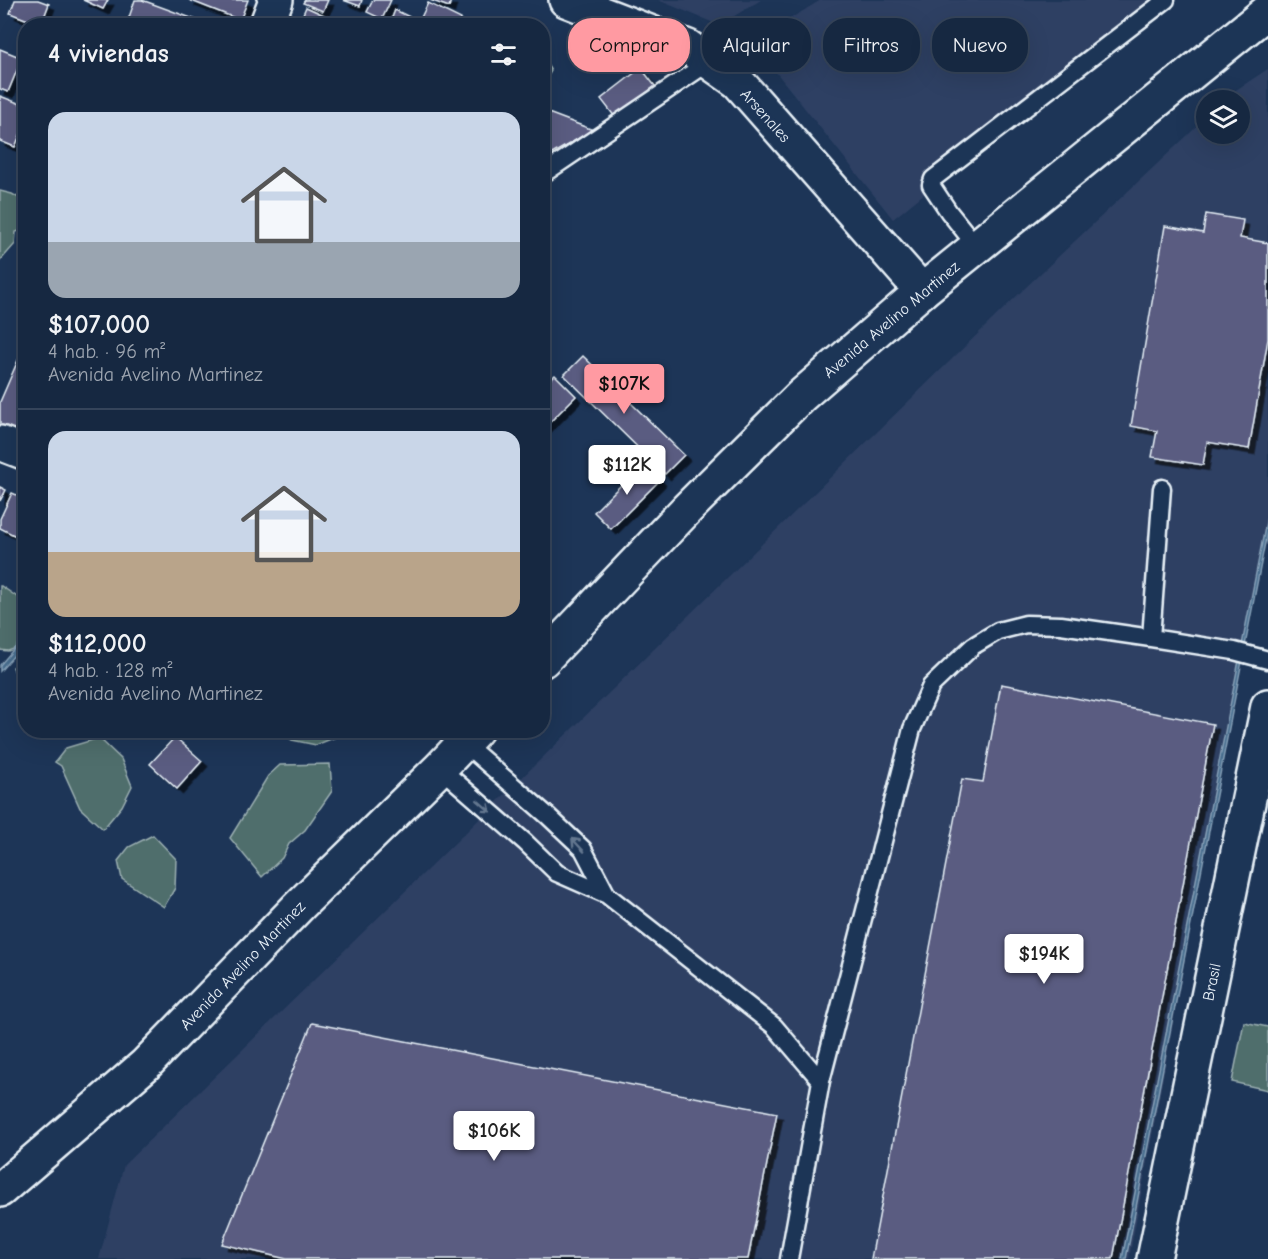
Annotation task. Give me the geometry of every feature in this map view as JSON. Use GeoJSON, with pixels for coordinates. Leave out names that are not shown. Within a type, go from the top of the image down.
{"type":"FeatureCollection","features":[{"type":"Feature","properties":{"kind":"main road"},"geometry":{"type":"LineString","coordinates":[[269,18],[276,0]]}},
{"type":"Feature","properties":{"kind":"main road","name":"Arsenales"},"geometry":{"type":"LineString","coordinates":[[566,0],[687,48],[702,58]]}},
{"type":"Feature","properties":{"kind":"main road","name":"Avenida Avelino Martinez"},"geometry":{"type":"LineString","coordinates":[[550,653],[687,509],[801,396],[922,291],[1268,11]]}},
{"type":"Feature","properties":{"kind":"main road","name":"Arsenales"},"geometry":{"type":"LineString","coordinates":[[724,72],[738,82],[922,291]]}},
{"type":"Feature","properties":{"kind":"main road"},"geometry":{"type":"LineString","coordinates":[[0,443],[18,450]]}},
{"type":"Feature","properties":{"kind":"main road","name":"Brasil"},"geometry":{"type":"LineString","coordinates":[[1154,1259],[1268,706]]}},
{"type":"Feature","properties":{"kind":"main road","name":"Avenida Avelino Martinez"},"geometry":{"type":"LineString","coordinates":[[0,1190],[145,1065],[300,905],[440,768],[460,738]]}},
{"type":"Feature","properties":{"kind":"lane"},"geometry":{"type":"LineString","coordinates":[[977,247],[931,185],[933,179],[1166,0]]}},
{"type":"Feature","properties":{"kind":"lane"},"geometry":{"type":"LineString","coordinates":[[550,169],[702,67]]}},
{"type":"Feature","properties":{"kind":"lane"},"geometry":{"type":"LineString","coordinates":[[1151,638],[1162,488]]}},
{"type":"Feature","properties":{"kind":"lane"},"geometry":{"type":"LineString","coordinates":[[789,1259],[821,1082],[912,729],[931,686],[973,646],[999,631],[1026,624],[1060,625],[1151,638],[1234,651],[1268,660]]}},
{"type":"Feature","properties":{"kind":"lane"},"geometry":{"type":"LineString","coordinates":[[465,738],[584,849],[607,896]]}},
{"type":"Feature","properties":{"kind":"lane"},"geometry":{"type":"LineString","coordinates":[[440,768],[557,873],[607,896],[774,1026],[821,1082]]}},
{"type":"Feature","properties":{"kind":"shaded area"},"geometry":{"type":"Polygon","coordinates":[[[658,0],[761,0],[731,18],[702,18],[658,0]]]}},
{"type":"Feature","properties":{"kind":"shaded area"},"geometry":{"type":"Polygon","coordinates":[[[821,0],[1162,0],[893,219],[776,72],[811,72],[811,18],[791,18],[821,0]]]}},
{"type":"Feature","properties":{"kind":"shaded area"},"geometry":{"type":"Polygon","coordinates":[[[1268,69],[1268,514],[1129,1259],[99,1259],[124,1165],[1024,289],[1196,127],[1196,144],[1250,144],[1250,90],[1236,90],[1268,69]]]}},
{"type":"Feature","properties":{"kind":"shaded area"},"geometry":{"type":"Polygon","coordinates":[[[1268,512],[1268,527],[1126,1259],[1122,1259],[1268,512]]]}},
{"type":"Feature","properties":{"kind":"shaded area"},"geometry":{"type":"Polygon","coordinates":[[[18,644],[18,651],[0,671],[0,665],[18,644]]]}},
{"type":"Feature","properties":{"kind":"green space"},"geometry":{"type":"Polygon","coordinates":[[[0,191],[18,197],[18,231],[15,244],[0,261],[0,191]]]}},
{"type":"Feature","properties":{"kind":"green space"},"geometry":{"type":"Polygon","coordinates":[[[1,586],[18,598],[18,647],[8,651],[0,650],[1,586]]]}},
{"type":"Feature","properties":{"kind":"green space"},"geometry":{"type":"Polygon","coordinates":[[[18,664],[18,678],[16,676],[13,667],[18,664]]]}},
{"type":"Feature","properties":{"kind":"green space"},"geometry":{"type":"Polygon","coordinates":[[[99,738],[121,759],[132,786],[122,806],[103,829],[80,808],[61,766],[55,762],[66,748],[99,738]]]}},
{"type":"Feature","properties":{"kind":"green space"},"geometry":{"type":"Polygon","coordinates":[[[289,738],[334,738],[316,745],[289,738]]]}},
{"type":"Feature","properties":{"kind":"green space"},"geometry":{"type":"Polygon","coordinates":[[[330,764],[332,791],[305,830],[289,844],[282,858],[262,877],[230,838],[268,776],[280,765],[330,764]]]}},
{"type":"Feature","properties":{"kind":"green space"},"geometry":{"type":"Polygon","coordinates":[[[153,835],[176,859],[175,888],[164,907],[122,879],[118,861],[129,847],[153,835]]]}},
{"type":"Feature","properties":{"kind":"green space"},"geometry":{"type":"Polygon","coordinates":[[[1244,1022],[1268,1027],[1268,1090],[1232,1082],[1244,1022]]]}},
{"type":"Feature","properties":{"kind":"building"},"geometry":{"type":"Polygon","coordinates":[[[15,0],[38,0],[49,4],[44,18],[23,18],[10,13],[15,0]]]}},
{"type":"Feature","properties":{"kind":"building"},"geometry":{"type":"Polygon","coordinates":[[[83,0],[108,0],[103,9],[83,0]]]}},
{"type":"Feature","properties":{"kind":"building"},"geometry":{"type":"Polygon","coordinates":[[[135,0],[142,0],[191,18],[129,18],[135,0]]]}},
{"type":"Feature","properties":{"kind":"building"},"geometry":{"type":"Polygon","coordinates":[[[189,0],[248,0],[241,18],[235,18],[189,0]]]}},
{"type":"Feature","properties":{"kind":"building"},"geometry":{"type":"Polygon","coordinates":[[[305,0],[328,0],[323,11],[303,3],[305,0]]]}},
{"type":"Feature","properties":{"kind":"building"},"geometry":{"type":"Polygon","coordinates":[[[343,0],[362,0],[360,6],[343,0]]]}},
{"type":"Feature","properties":{"kind":"building"},"geometry":{"type":"Polygon","coordinates":[[[373,0],[391,0],[382,18],[367,12],[373,0]]]}},
{"type":"Feature","properties":{"kind":"building"},"geometry":{"type":"Polygon","coordinates":[[[430,0],[451,0],[449,7],[430,0]]]}},
{"type":"Feature","properties":{"kind":"building"},"geometry":{"type":"Polygon","coordinates":[[[428,3],[459,18],[421,18],[428,3]]]}},
{"type":"Feature","properties":{"kind":"building"},"geometry":{"type":"Polygon","coordinates":[[[306,7],[330,18],[301,18],[306,7]]]}},
{"type":"Feature","properties":{"kind":"building"},"geometry":{"type":"Polygon","coordinates":[[[395,10],[412,18],[392,18],[395,10]]]}},
{"type":"Feature","properties":{"kind":"building"},"geometry":{"type":"Polygon","coordinates":[[[0,49],[18,56],[18,68],[8,92],[0,89],[0,49]]]}},
{"type":"Feature","properties":{"kind":"building"},"geometry":{"type":"Polygon","coordinates":[[[636,72],[644,72],[655,86],[615,117],[601,99],[636,72]]]}},
{"type":"Feature","properties":{"kind":"building"},"geometry":{"type":"Polygon","coordinates":[[[0,96],[18,103],[18,140],[15,147],[0,141],[0,96]]]}},
{"type":"Feature","properties":{"kind":"building"},"geometry":{"type":"Polygon","coordinates":[[[550,114],[593,130],[550,153],[550,114]]]}},
{"type":"Feature","properties":{"kind":"building"},"geometry":{"type":"Polygon","coordinates":[[[1206,214],[1243,220],[1240,238],[1268,243],[1268,339],[1249,449],[1207,442],[1203,465],[1152,457],[1157,431],[1131,426],[1165,226],[1203,233],[1206,214]]]}},
{"type":"Feature","properties":{"kind":"building"},"geometry":{"type":"Polygon","coordinates":[[[583,356],[684,455],[665,474],[564,375],[583,356]]]}},
{"type":"Feature","properties":{"kind":"building"},"geometry":{"type":"Polygon","coordinates":[[[18,360],[18,433],[0,426],[0,402],[18,360]]]}},
{"type":"Feature","properties":{"kind":"building"},"geometry":{"type":"Polygon","coordinates":[[[555,375],[576,396],[550,422],[550,380],[555,375]]]}},
{"type":"Feature","properties":{"kind":"building"},"geometry":{"type":"Polygon","coordinates":[[[643,463],[660,480],[611,529],[594,512],[643,463]]]}},
{"type":"Feature","properties":{"kind":"building"},"geometry":{"type":"Polygon","coordinates":[[[0,487],[6,490],[0,501],[0,487]]]}},
{"type":"Feature","properties":{"kind":"building"},"geometry":{"type":"Polygon","coordinates":[[[12,493],[18,496],[18,532],[16,536],[0,528],[0,519],[12,493]]]}},
{"type":"Feature","properties":{"kind":"building"},"geometry":{"type":"Polygon","coordinates":[[[1001,684],[1213,724],[1113,1259],[871,1259],[962,779],[983,782],[1001,684]]]}},
{"type":"Feature","properties":{"kind":"building"},"geometry":{"type":"Polygon","coordinates":[[[174,738],[202,761],[177,789],[150,764],[174,738]]]}},
{"type":"Feature","properties":{"kind":"building"},"geometry":{"type":"Polygon","coordinates":[[[312,1023],[777,1113],[748,1259],[287,1259],[222,1244],[312,1023]]]}}]}
